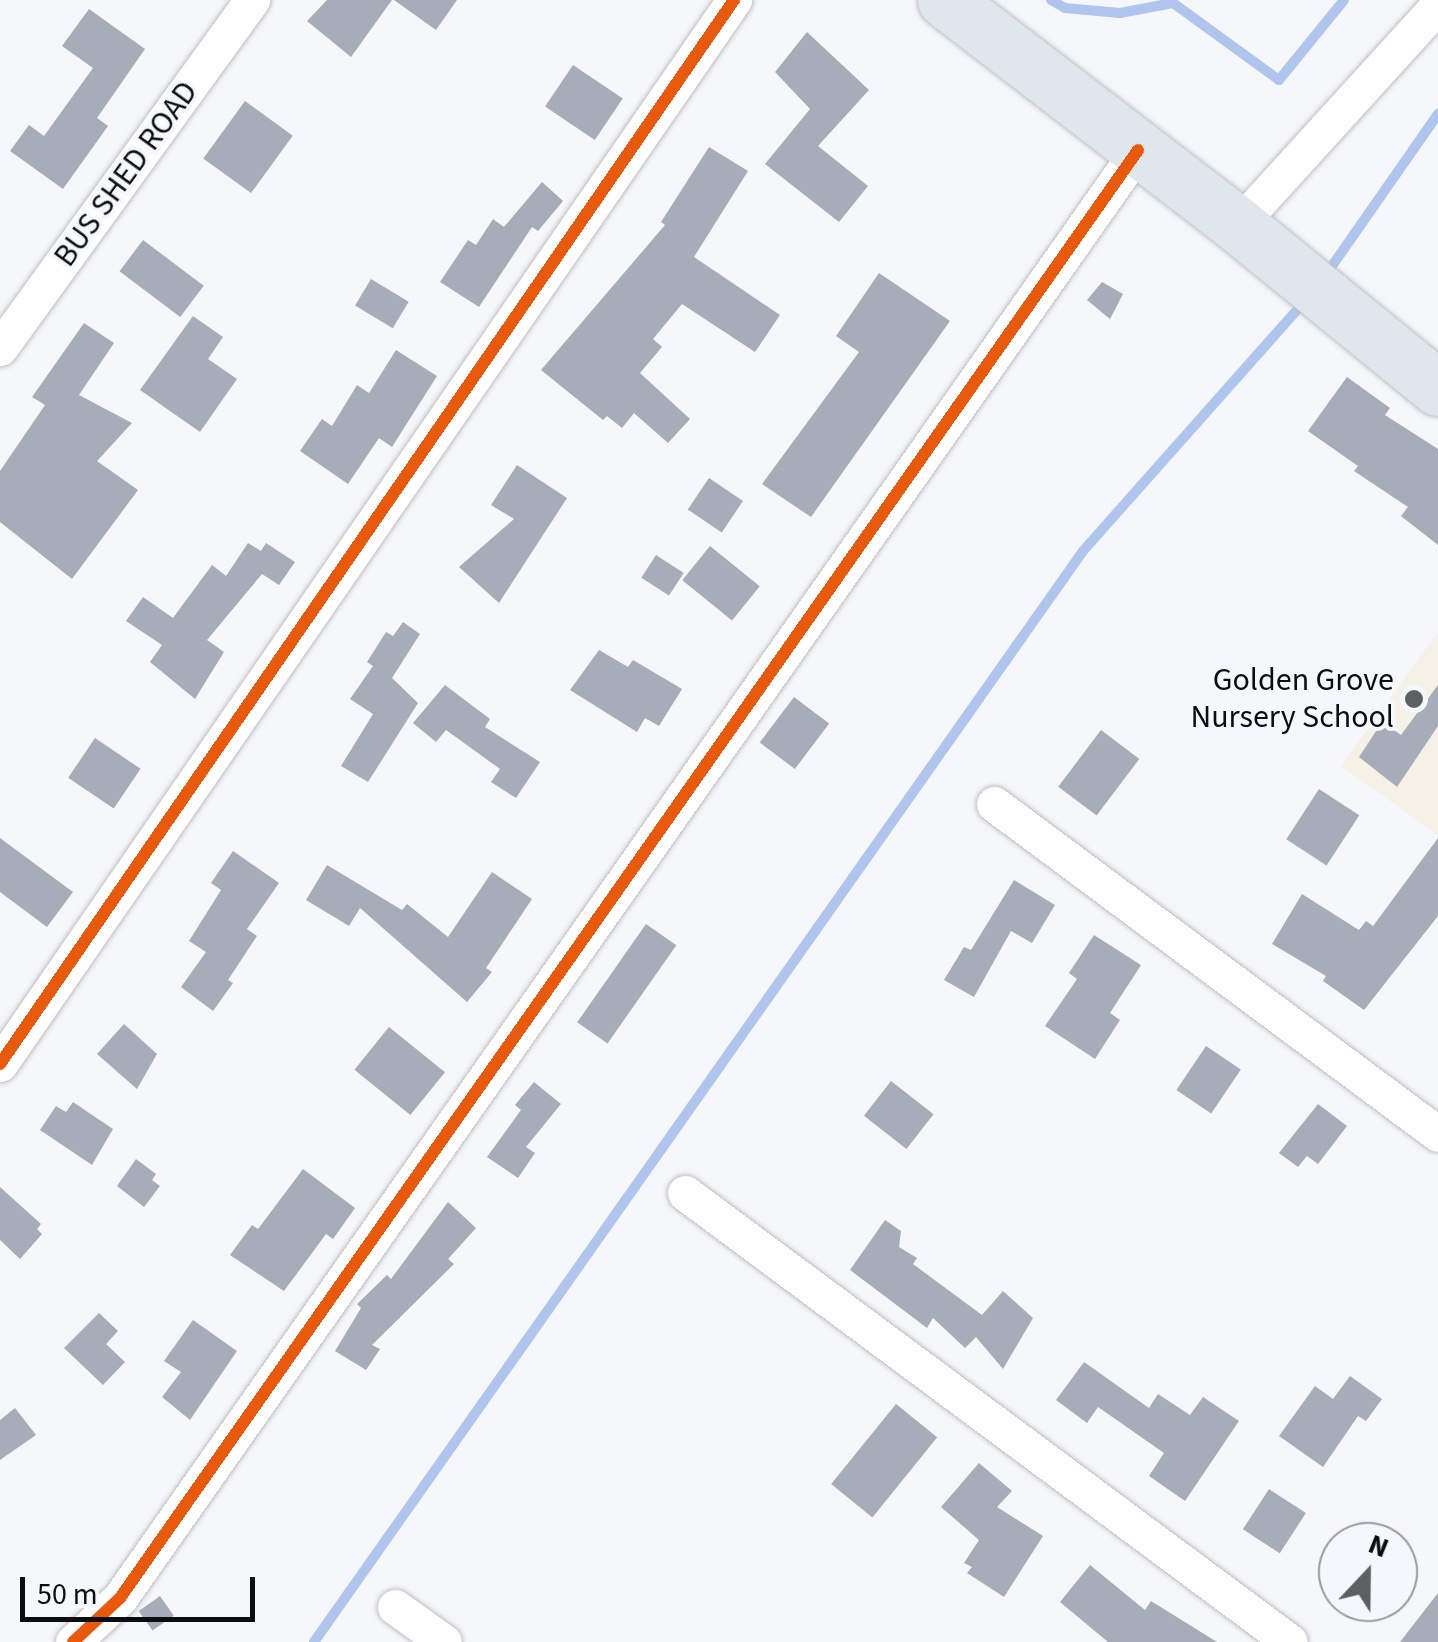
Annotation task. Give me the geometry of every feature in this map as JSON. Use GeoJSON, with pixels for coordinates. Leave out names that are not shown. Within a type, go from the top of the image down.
{"type":"FeatureCollection","features":[{"type":"Feature","properties":{"kind":"main road"},"geometry":{"type":"LineString","coordinates":[[945,0],[1238,224],[1438,388]]}},
{"type":"Feature","properties":{"kind":"street","name":"BUS SHED ROAD"},"geometry":{"type":"LineString","coordinates":[[0,348],[252,0]]}},
{"type":"Feature","properties":{"kind":"street"},"geometry":{"type":"LineString","coordinates":[[0,1064],[734,0]]}},
{"type":"Feature","properties":{"kind":"street"},"geometry":{"type":"LineString","coordinates":[[1238,224],[1438,5]]}},
{"type":"Feature","properties":{"kind":"street"},"geometry":{"type":"LineString","coordinates":[[73,1642],[120,1598],[1138,150]]}},
{"type":"Feature","properties":{"kind":"street"},"geometry":{"type":"LineString","coordinates":[[994,804],[1438,1134]]}},
{"type":"Feature","properties":{"kind":"street"},"geometry":{"type":"LineString","coordinates":[[685,1193],[1290,1642]]}},
{"type":"Feature","properties":{"kind":"street"},"geometry":{"type":"LineString","coordinates":[[395,1607],[444,1642]]}},
{"type":"Feature","properties":{"kind":"shaded area","name":"Golden Grove Nursery School"},"geometry":{"type":"Polygon","coordinates":[[[1438,632],[1438,835],[1341,766],[1438,632]]]}},
{"type":"Feature","properties":{"kind":"building"},"geometry":{"type":"Polygon","coordinates":[[[327,0],[392,0],[351,57],[307,21],[327,0]]]}},
{"type":"Feature","properties":{"kind":"building"},"geometry":{"type":"Polygon","coordinates":[[[394,0],[457,0],[436,30],[394,0]]]}},
{"type":"Feature","properties":{"kind":"building"},"geometry":{"type":"Polygon","coordinates":[[[89,9],[145,49],[97,118],[108,126],[63,189],[10,151],[29,125],[44,136],[93,68],[62,46],[89,9]]]}},
{"type":"Feature","properties":{"kind":"building"},"geometry":{"type":"Polygon","coordinates":[[[807,32],[869,90],[818,146],[868,186],[839,222],[765,164],[810,109],[775,72],[807,32]]]}},
{"type":"Feature","properties":{"kind":"building"},"geometry":{"type":"Polygon","coordinates":[[[573,65],[623,99],[595,140],[545,106],[573,65]]]}},
{"type":"Feature","properties":{"kind":"building"},"geometry":{"type":"Polygon","coordinates":[[[245,101],[293,136],[251,193],[203,158],[245,101]]]}},
{"type":"Feature","properties":{"kind":"building"},"geometry":{"type":"Polygon","coordinates":[[[709,147],[748,171],[694,257],[780,315],[755,352],[682,304],[653,339],[662,347],[640,373],[690,419],[668,443],[634,413],[622,428],[607,416],[603,420],[541,370],[665,225],[661,222],[709,147]]]}},
{"type":"Feature","properties":{"kind":"building"},"geometry":{"type":"Polygon","coordinates":[[[542,182],[563,201],[538,231],[532,227],[479,307],[440,282],[468,240],[476,245],[493,219],[504,227],[542,182]]]}},
{"type":"Feature","properties":{"kind":"building"},"geometry":{"type":"Polygon","coordinates":[[[143,240],[204,286],[180,317],[120,271],[143,240]]]}},
{"type":"Feature","properties":{"kind":"building"},"geometry":{"type":"Polygon","coordinates":[[[879,273],[950,321],[811,517],[762,484],[859,352],[836,336],[879,273]]]}},
{"type":"Feature","properties":{"kind":"building"},"geometry":{"type":"Polygon","coordinates":[[[371,279],[409,302],[393,328],[355,306],[371,279]]]}},
{"type":"Feature","properties":{"kind":"building"},"geometry":{"type":"Polygon","coordinates":[[[1102,282],[1123,294],[1110,319],[1087,300],[1102,282]]]}},
{"type":"Feature","properties":{"kind":"building"},"geometry":{"type":"Polygon","coordinates":[[[193,316],[223,337],[208,359],[237,379],[200,432],[140,390],[193,316]]]}},
{"type":"Feature","properties":{"kind":"building"},"geometry":{"type":"Polygon","coordinates":[[[84,323],[114,343],[79,395],[132,423],[97,461],[138,490],[72,579],[0,522],[0,471],[45,405],[32,397],[84,323]]]}},
{"type":"Feature","properties":{"kind":"building"},"geometry":{"type":"Polygon","coordinates":[[[396,350],[437,376],[392,447],[379,438],[348,484],[300,451],[322,419],[332,426],[357,385],[369,393],[396,350]]]}},
{"type":"Feature","properties":{"kind":"building"},"geometry":{"type":"Polygon","coordinates":[[[1347,377],[1390,408],[1385,415],[1438,449],[1438,545],[1401,516],[1408,507],[1354,471],[1358,466],[1308,431],[1347,377]]]}},
{"type":"Feature","properties":{"kind":"building"},"geometry":{"type":"Polygon","coordinates":[[[517,465],[567,498],[499,603],[459,567],[514,519],[491,505],[517,465]]]}},
{"type":"Feature","properties":{"kind":"building"},"geometry":{"type":"Polygon","coordinates":[[[709,478],[743,501],[722,532],[688,510],[709,478]]]}},
{"type":"Feature","properties":{"kind":"building"},"geometry":{"type":"Polygon","coordinates":[[[248,543],[261,551],[266,543],[295,562],[279,585],[262,574],[207,640],[224,652],[195,699],[150,662],[162,645],[126,621],[143,597],[173,618],[212,565],[226,576],[248,543]]]}},
{"type":"Feature","properties":{"kind":"building"},"geometry":{"type":"Polygon","coordinates":[[[710,546],[760,586],[732,620],[682,580],[710,546]]]}},
{"type":"Feature","properties":{"kind":"building"},"geometry":{"type":"Polygon","coordinates":[[[656,555],[684,573],[669,596],[641,578],[656,555]]]}},
{"type":"Feature","properties":{"kind":"building"},"geometry":{"type":"Polygon","coordinates":[[[403,622],[420,634],[392,678],[418,703],[368,782],[341,766],[373,714],[350,699],[373,666],[367,662],[386,632],[393,636],[403,622]]]}},
{"type":"Feature","properties":{"kind":"building"},"geometry":{"type":"Polygon","coordinates":[[[599,650],[628,667],[633,660],[682,689],[659,726],[645,718],[637,732],[570,690],[599,650]]]}},
{"type":"Feature","properties":{"kind":"building"},"geometry":{"type":"Polygon","coordinates":[[[445,685],[490,719],[485,727],[540,762],[516,798],[491,782],[500,769],[446,730],[436,742],[413,723],[445,685]]]}},
{"type":"Feature","properties":{"kind":"building"},"geometry":{"type":"Polygon","coordinates":[[[1438,685],[1438,726],[1397,787],[1359,757],[1382,722],[1401,735],[1438,685]]]}},
{"type":"Feature","properties":{"kind":"building"},"geometry":{"type":"Polygon","coordinates":[[[794,697],[829,723],[795,769],[760,743],[794,697]]]}},
{"type":"Feature","properties":{"kind":"building"},"geometry":{"type":"Polygon","coordinates":[[[1101,730],[1139,759],[1097,816],[1058,787],[1101,730]]]}},
{"type":"Feature","properties":{"kind":"building"},"geometry":{"type":"Polygon","coordinates":[[[95,738],[141,769],[114,809],[68,778],[95,738]]]}},
{"type":"Feature","properties":{"kind":"building"},"geometry":{"type":"Polygon","coordinates":[[[1319,789],[1359,815],[1327,865],[1286,839],[1319,789]]]}},
{"type":"Feature","properties":{"kind":"building"},"geometry":{"type":"Polygon","coordinates":[[[0,838],[73,892],[47,927],[0,892],[0,838]]]}},
{"type":"Feature","properties":{"kind":"building"},"geometry":{"type":"Polygon","coordinates":[[[1438,838],[1438,916],[1364,1010],[1323,981],[1326,976],[1272,944],[1302,894],[1359,930],[1366,921],[1373,926],[1438,838]]]}},
{"type":"Feature","properties":{"kind":"building"},"geometry":{"type":"Polygon","coordinates":[[[233,851],[279,883],[247,929],[257,936],[228,980],[233,983],[213,1011],[181,987],[206,952],[189,941],[221,890],[211,883],[233,851]]]}},
{"type":"Feature","properties":{"kind":"building"},"geometry":{"type":"Polygon","coordinates":[[[327,865],[402,910],[407,904],[448,937],[492,872],[532,899],[486,968],[492,972],[467,1002],[360,908],[349,926],[306,900],[327,865]]]}},
{"type":"Feature","properties":{"kind":"building"},"geometry":{"type":"Polygon","coordinates":[[[1014,880],[1055,905],[1032,943],[1011,931],[974,997],[944,980],[964,947],[971,950],[1014,880]]]}},
{"type":"Feature","properties":{"kind":"building"},"geometry":{"type":"Polygon","coordinates":[[[646,924],[676,945],[607,1044],[577,1022],[646,924]]]}},
{"type":"Feature","properties":{"kind":"building"},"geometry":{"type":"Polygon","coordinates":[[[1094,935],[1141,965],[1110,1013],[1120,1020],[1095,1059],[1045,1026],[1077,979],[1069,973],[1094,935]]]}},
{"type":"Feature","properties":{"kind":"building"},"geometry":{"type":"Polygon","coordinates":[[[124,1024],[157,1054],[137,1089],[97,1054],[124,1024]]]}},
{"type":"Feature","properties":{"kind":"building"},"geometry":{"type":"Polygon","coordinates":[[[389,1027],[445,1072],[410,1115],[354,1070],[389,1027]]]}},
{"type":"Feature","properties":{"kind":"building"},"geometry":{"type":"Polygon","coordinates":[[[1206,1046],[1241,1069],[1211,1113],[1176,1090],[1206,1046]]]}},
{"type":"Feature","properties":{"kind":"building"},"geometry":{"type":"Polygon","coordinates":[[[891,1081],[934,1114],[906,1149],[864,1116],[891,1081]]]}},
{"type":"Feature","properties":{"kind":"building"},"geometry":{"type":"Polygon","coordinates":[[[534,1082],[561,1104],[526,1147],[535,1153],[518,1178],[487,1157],[521,1110],[515,1105],[534,1082]]]}},
{"type":"Feature","properties":{"kind":"building"},"geometry":{"type":"Polygon","coordinates":[[[73,1102],[113,1129],[92,1165],[40,1130],[56,1106],[66,1112],[73,1102]]]}},
{"type":"Feature","properties":{"kind":"building"},"geometry":{"type":"Polygon","coordinates":[[[1318,1104],[1347,1126],[1318,1164],[1307,1156],[1298,1167],[1279,1153],[1318,1104]]]}},
{"type":"Feature","properties":{"kind":"building"},"geometry":{"type":"Polygon","coordinates":[[[136,1159],[156,1174],[152,1180],[160,1186],[144,1207],[117,1186],[136,1159]]]}},
{"type":"Feature","properties":{"kind":"building"},"geometry":{"type":"Polygon","coordinates":[[[303,1169],[355,1208],[333,1239],[326,1234],[284,1291],[230,1255],[252,1225],[258,1229],[303,1169]]]}},
{"type":"Feature","properties":{"kind":"building"},"geometry":{"type":"Polygon","coordinates":[[[0,1187],[41,1224],[37,1229],[42,1234],[20,1259],[0,1240],[0,1187]]]}},
{"type":"Feature","properties":{"kind":"building"},"geometry":{"type":"Polygon","coordinates":[[[448,1202],[476,1228],[448,1259],[454,1264],[372,1345],[380,1349],[366,1370],[335,1351],[361,1308],[357,1304],[387,1275],[391,1279],[448,1202]]]}},
{"type":"Feature","properties":{"kind":"building"},"geometry":{"type":"Polygon","coordinates":[[[885,1220],[901,1231],[899,1247],[917,1258],[913,1264],[982,1315],[1003,1291],[1033,1318],[1003,1369],[976,1337],[965,1348],[933,1318],[927,1328],[850,1270],[885,1220]]]}},
{"type":"Feature","properties":{"kind":"building"},"geometry":{"type":"Polygon","coordinates":[[[99,1313],[118,1331],[106,1344],[125,1362],[103,1385],[64,1348],[99,1313]]]}},
{"type":"Feature","properties":{"kind":"building"},"geometry":{"type":"Polygon","coordinates":[[[193,1320],[237,1351],[190,1420],[162,1397],[181,1372],[164,1361],[193,1320]]]}},
{"type":"Feature","properties":{"kind":"building"},"geometry":{"type":"Polygon","coordinates":[[[1084,1362],[1149,1408],[1158,1394],[1190,1415],[1203,1397],[1239,1421],[1185,1501],[1149,1476],[1164,1453],[1098,1407],[1087,1423],[1056,1400],[1084,1362]]]}},
{"type":"Feature","properties":{"kind":"building"},"geometry":{"type":"Polygon","coordinates":[[[1350,1376],[1382,1399],[1366,1421],[1358,1416],[1323,1467],[1279,1436],[1315,1386],[1333,1399],[1350,1376]]]}},
{"type":"Feature","properties":{"kind":"building"},"geometry":{"type":"Polygon","coordinates":[[[896,1404],[937,1437],[872,1517],[831,1484],[896,1404]]]}},
{"type":"Feature","properties":{"kind":"building"},"geometry":{"type":"Polygon","coordinates":[[[15,1408],[36,1435],[0,1460],[0,1420],[15,1408]]]}},
{"type":"Feature","properties":{"kind":"building"},"geometry":{"type":"Polygon","coordinates":[[[979,1463],[1012,1491],[997,1507],[1043,1536],[1004,1597],[967,1573],[972,1567],[964,1563],[979,1540],[941,1507],[979,1463]]]}},
{"type":"Feature","properties":{"kind":"building"},"geometry":{"type":"Polygon","coordinates":[[[1269,1489],[1306,1513],[1280,1553],[1243,1529],[1269,1489]]]}},
{"type":"Feature","properties":{"kind":"building"},"geometry":{"type":"Polygon","coordinates":[[[1090,1565],[1145,1610],[1151,1601],[1217,1642],[1108,1642],[1060,1602],[1090,1565]]]}},
{"type":"Feature","properties":{"kind":"building"},"geometry":{"type":"Polygon","coordinates":[[[1438,1593],[1438,1642],[1400,1642],[1438,1593]]]}},
{"type":"Feature","properties":{"kind":"building"},"geometry":{"type":"Polygon","coordinates":[[[160,1596],[174,1616],[152,1631],[139,1611],[160,1596]]]}},
{"type":"Feature","properties":{"kind":"waterway"},"geometry":{"type":"LineString","coordinates":[[1051,0],[1065,8],[1120,13],[1173,3],[1279,80],[1344,0]]}},
{"type":"Feature","properties":{"kind":"waterway"},"geometry":{"type":"LineString","coordinates":[[1325,276],[1438,114]]}},
{"type":"Feature","properties":{"kind":"waterway"},"geometry":{"type":"LineString","coordinates":[[314,1642],[1083,551],[1305,301]]}},
{"type":"Feature","properties":{"kind":"cycle path"},"geometry":{"type":"LineString","coordinates":[[0,1064],[734,0]]}},
{"type":"Feature","properties":{"kind":"cycle path"},"geometry":{"type":"LineString","coordinates":[[73,1642],[120,1598],[1138,150]]}},
{"type":"Feature","properties":{"kind":"place","name":"Golden Grove Nursery School"},"geometry":{"type":"Point","coordinates":[1414,699]}}]}
